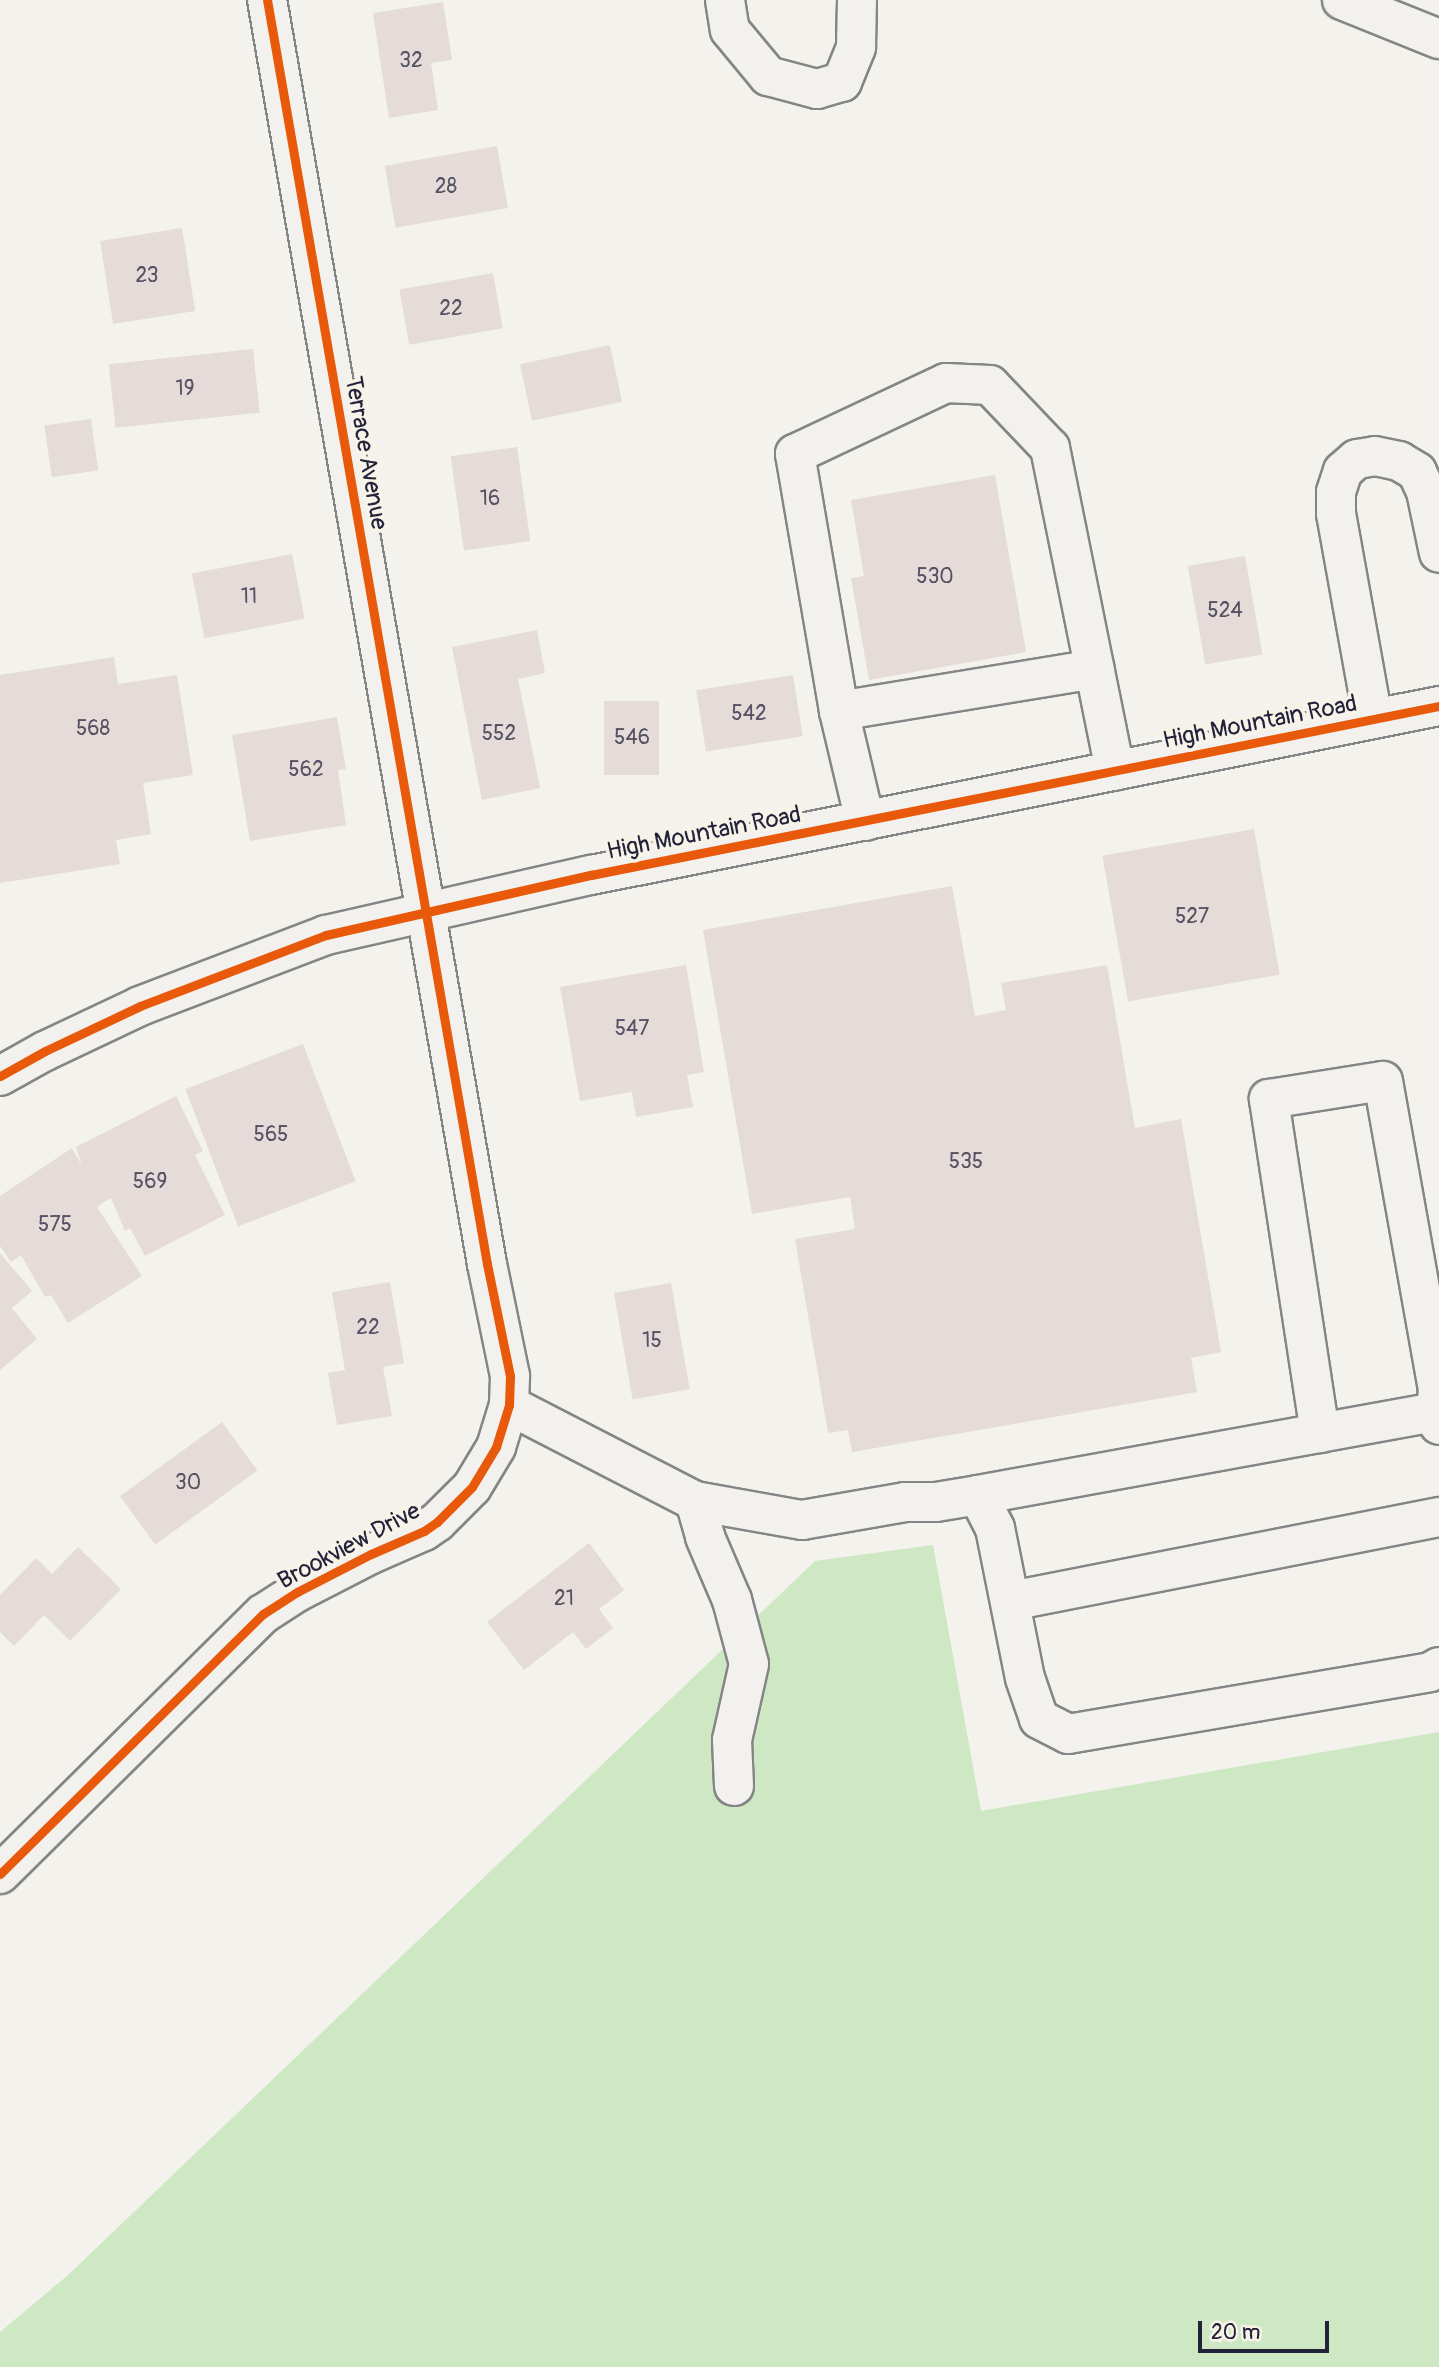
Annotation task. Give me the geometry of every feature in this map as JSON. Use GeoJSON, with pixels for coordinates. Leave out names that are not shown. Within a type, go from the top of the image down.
{"type":"FeatureCollection","features":[{"type":"Feature","properties":{"kind":"street","name":"Terrace Avenue"},"geometry":{"type":"LineString","coordinates":[[267,0],[427,912]]}},
{"type":"Feature","properties":{"kind":"street"},"geometry":{"type":"LineString","coordinates":[[725,0],[730,30],[768,76],[817,89],[842,82],[856,47],[857,0]]}},
{"type":"Feature","properties":{"kind":"street"},"geometry":{"type":"LineString","coordinates":[[1342,0],[1439,39]]}},
{"type":"Feature","properties":{"kind":"street"},"geometry":{"type":"LineString","coordinates":[[865,821],[839,711],[795,454],[946,383],[990,385],[1049,448],[1115,771]]}},
{"type":"Feature","properties":{"kind":"street"},"geometry":{"type":"LineString","coordinates":[[1373,719],[1336,514],[1336,492],[1343,471],[1357,459],[1375,456],[1399,461],[1417,472],[1426,491],[1439,553]]}},
{"type":"Feature","properties":{"kind":"street"},"geometry":{"type":"LineString","coordinates":[[839,711],[1095,668]]}},
{"type":"Feature","properties":{"kind":"street","name":"High Mountain Road"},"geometry":{"type":"LineString","coordinates":[[0,1076],[139,1006],[243,964],[326,935],[591,875],[1439,706]]}},
{"type":"Feature","properties":{"kind":"street","name":"Brookview Drive"},"geometry":{"type":"LineString","coordinates":[[0,1874],[262,1614],[297,1592],[371,1554],[424,1531],[437,1522],[472,1487],[496,1447],[509,1405],[510,1376],[485,1250],[427,912]]}},
{"type":"Feature","properties":{"kind":"street"},"geometry":{"type":"LineString","coordinates":[[509,1405],[695,1501],[802,1520],[905,1502],[936,1502],[1320,1433],[1438,1419],[1438,1388],[1383,1082],[1269,1099],[1320,1433]]}},
{"type":"Feature","properties":{"kind":"street"},"geometry":{"type":"LineString","coordinates":[[978,1494],[995,1528],[1025,1678],[1039,1719],[1068,1734],[1430,1672],[1439,1667]]}},
{"type":"Feature","properties":{"kind":"street"},"geometry":{"type":"LineString","coordinates":[[695,1501],[705,1537],[732,1600],[749,1664],[732,1740],[734,1786]]}},
{"type":"Feature","properties":{"kind":"street"},"geometry":{"type":"LineString","coordinates":[[1011,1601],[1439,1517]]}},
{"type":"Feature","properties":{"kind":"green space"},"geometry":{"type":"Polygon","coordinates":[[[933,1545],[981,1811],[1439,1732],[1439,2367],[0,2367],[0,2332],[67,2276],[815,1561],[933,1545]]]}},
{"type":"Feature","properties":{"kind":"building"},"geometry":{"type":"Polygon","coordinates":[[[443,2],[452,60],[431,63],[438,110],[389,118],[373,13],[443,2]]]}},
{"type":"Feature","properties":{"kind":"building"},"geometry":{"type":"Polygon","coordinates":[[[497,146],[508,208],[396,228],[385,166],[497,146]]]}},
{"type":"Feature","properties":{"kind":"building"},"geometry":{"type":"Polygon","coordinates":[[[182,228],[195,311],[113,324],[100,241],[182,228]]]}},
{"type":"Feature","properties":{"kind":"building"},"geometry":{"type":"Polygon","coordinates":[[[493,273],[503,328],[409,345],[399,289],[493,273]]]}},
{"type":"Feature","properties":{"kind":"building"},"geometry":{"type":"Polygon","coordinates":[[[610,345],[622,402],[532,421],[520,364],[610,345]]]}},
{"type":"Feature","properties":{"kind":"building"},"geometry":{"type":"Polygon","coordinates":[[[253,349],[260,413],[115,428],[109,364],[253,349]]]}},
{"type":"Feature","properties":{"kind":"building"},"geometry":{"type":"Polygon","coordinates":[[[91,419],[98,470],[52,477],[44,426],[91,419]]]}},
{"type":"Feature","properties":{"kind":"building"},"geometry":{"type":"Polygon","coordinates":[[[517,447],[530,541],[464,550],[451,456],[517,447]]]}},
{"type":"Feature","properties":{"kind":"building"},"geometry":{"type":"Polygon","coordinates":[[[995,475],[1026,652],[869,680],[851,578],[864,576],[851,500],[995,475]]]}},
{"type":"Feature","properties":{"kind":"building"},"geometry":{"type":"Polygon","coordinates":[[[292,554],[305,619],[204,638],[192,573],[292,554]]]}},
{"type":"Feature","properties":{"kind":"building"},"geometry":{"type":"Polygon","coordinates":[[[1245,556],[1262,654],[1205,665],[1188,566],[1245,556]]]}},
{"type":"Feature","properties":{"kind":"building"},"geometry":{"type":"Polygon","coordinates":[[[537,630],[545,673],[518,679],[540,788],[482,800],[452,647],[537,630]]]}},
{"type":"Feature","properties":{"kind":"building"},"geometry":{"type":"Polygon","coordinates":[[[114,657],[118,684],[177,675],[193,775],[143,783],[151,834],[116,840],[120,864],[0,883],[0,675],[114,657]]]}},
{"type":"Feature","properties":{"kind":"building"},"geometry":{"type":"Polygon","coordinates":[[[793,675],[803,736],[706,752],[696,690],[793,675]]]}},
{"type":"Feature","properties":{"kind":"building"},"geometry":{"type":"Polygon","coordinates":[[[604,701],[659,701],[659,775],[604,775],[604,701]]]}},
{"type":"Feature","properties":{"kind":"building"},"geometry":{"type":"Polygon","coordinates":[[[337,717],[346,769],[338,770],[346,825],[250,841],[232,735],[337,717]]]}},
{"type":"Feature","properties":{"kind":"building"},"geometry":{"type":"Polygon","coordinates":[[[1254,829],[1280,975],[1128,1001],[1102,856],[1254,829]]]}},
{"type":"Feature","properties":{"kind":"building"},"geometry":{"type":"Polygon","coordinates":[[[952,886],[975,1016],[1006,1010],[1001,983],[1107,965],[1135,1128],[1181,1119],[1221,1352],[1191,1358],[1197,1392],[852,1452],[848,1430],[828,1433],[795,1239],[855,1229],[850,1197],[752,1214],[703,930],[952,886]]]}},
{"type":"Feature","properties":{"kind":"building"},"geometry":{"type":"Polygon","coordinates":[[[686,965],[704,1072],[687,1075],[693,1107],[636,1117],[632,1092],[580,1101],[560,987],[686,965]]]}},
{"type":"Feature","properties":{"kind":"building"},"geometry":{"type":"Polygon","coordinates":[[[303,1044],[356,1181],[238,1226],[185,1089],[303,1044]]]}},
{"type":"Feature","properties":{"kind":"building"},"geometry":{"type":"Polygon","coordinates":[[[176,1096],[203,1151],[195,1155],[225,1215],[145,1256],[130,1228],[125,1231],[111,1198],[104,1202],[97,1207],[142,1276],[68,1323],[51,1295],[45,1297],[21,1255],[11,1262],[0,1246],[0,1196],[72,1148],[82,1166],[76,1147],[176,1096]]]}},
{"type":"Feature","properties":{"kind":"building"},"geometry":{"type":"Polygon","coordinates":[[[0,1253],[32,1291],[12,1308],[37,1339],[0,1370],[0,1253]]]}},
{"type":"Feature","properties":{"kind":"building"},"geometry":{"type":"Polygon","coordinates":[[[390,1282],[404,1363],[383,1367],[392,1416],[337,1425],[328,1373],[345,1370],[332,1292],[390,1282]]]}},
{"type":"Feature","properties":{"kind":"building"},"geometry":{"type":"Polygon","coordinates":[[[671,1283],[690,1389],[633,1399],[614,1293],[671,1283]]]}},
{"type":"Feature","properties":{"kind":"building"},"geometry":{"type":"Polygon","coordinates":[[[222,1422],[257,1471],[155,1545],[120,1496],[222,1422]]]}},
{"type":"Feature","properties":{"kind":"building"},"geometry":{"type":"Polygon","coordinates":[[[589,1543],[624,1590],[599,1609],[613,1628],[586,1649],[573,1632],[524,1670],[487,1622],[589,1543]]]}},
{"type":"Feature","properties":{"kind":"building"},"geometry":{"type":"Polygon","coordinates":[[[78,1547],[121,1589],[70,1641],[44,1615],[14,1646],[0,1632],[0,1595],[36,1558],[52,1574],[78,1547]]]}},
{"type":"Feature","properties":{"kind":"cycle path"},"geometry":{"type":"LineString","coordinates":[[0,1874],[263,1614],[297,1592],[371,1554],[424,1531],[437,1522],[472,1487],[496,1447],[509,1405],[510,1376],[487,1264],[267,0]]}},
{"type":"Feature","properties":{"kind":"cycle path"},"geometry":{"type":"LineString","coordinates":[[0,1076],[45,1051],[140,1006],[326,935],[591,875],[1439,706]]}}]}
